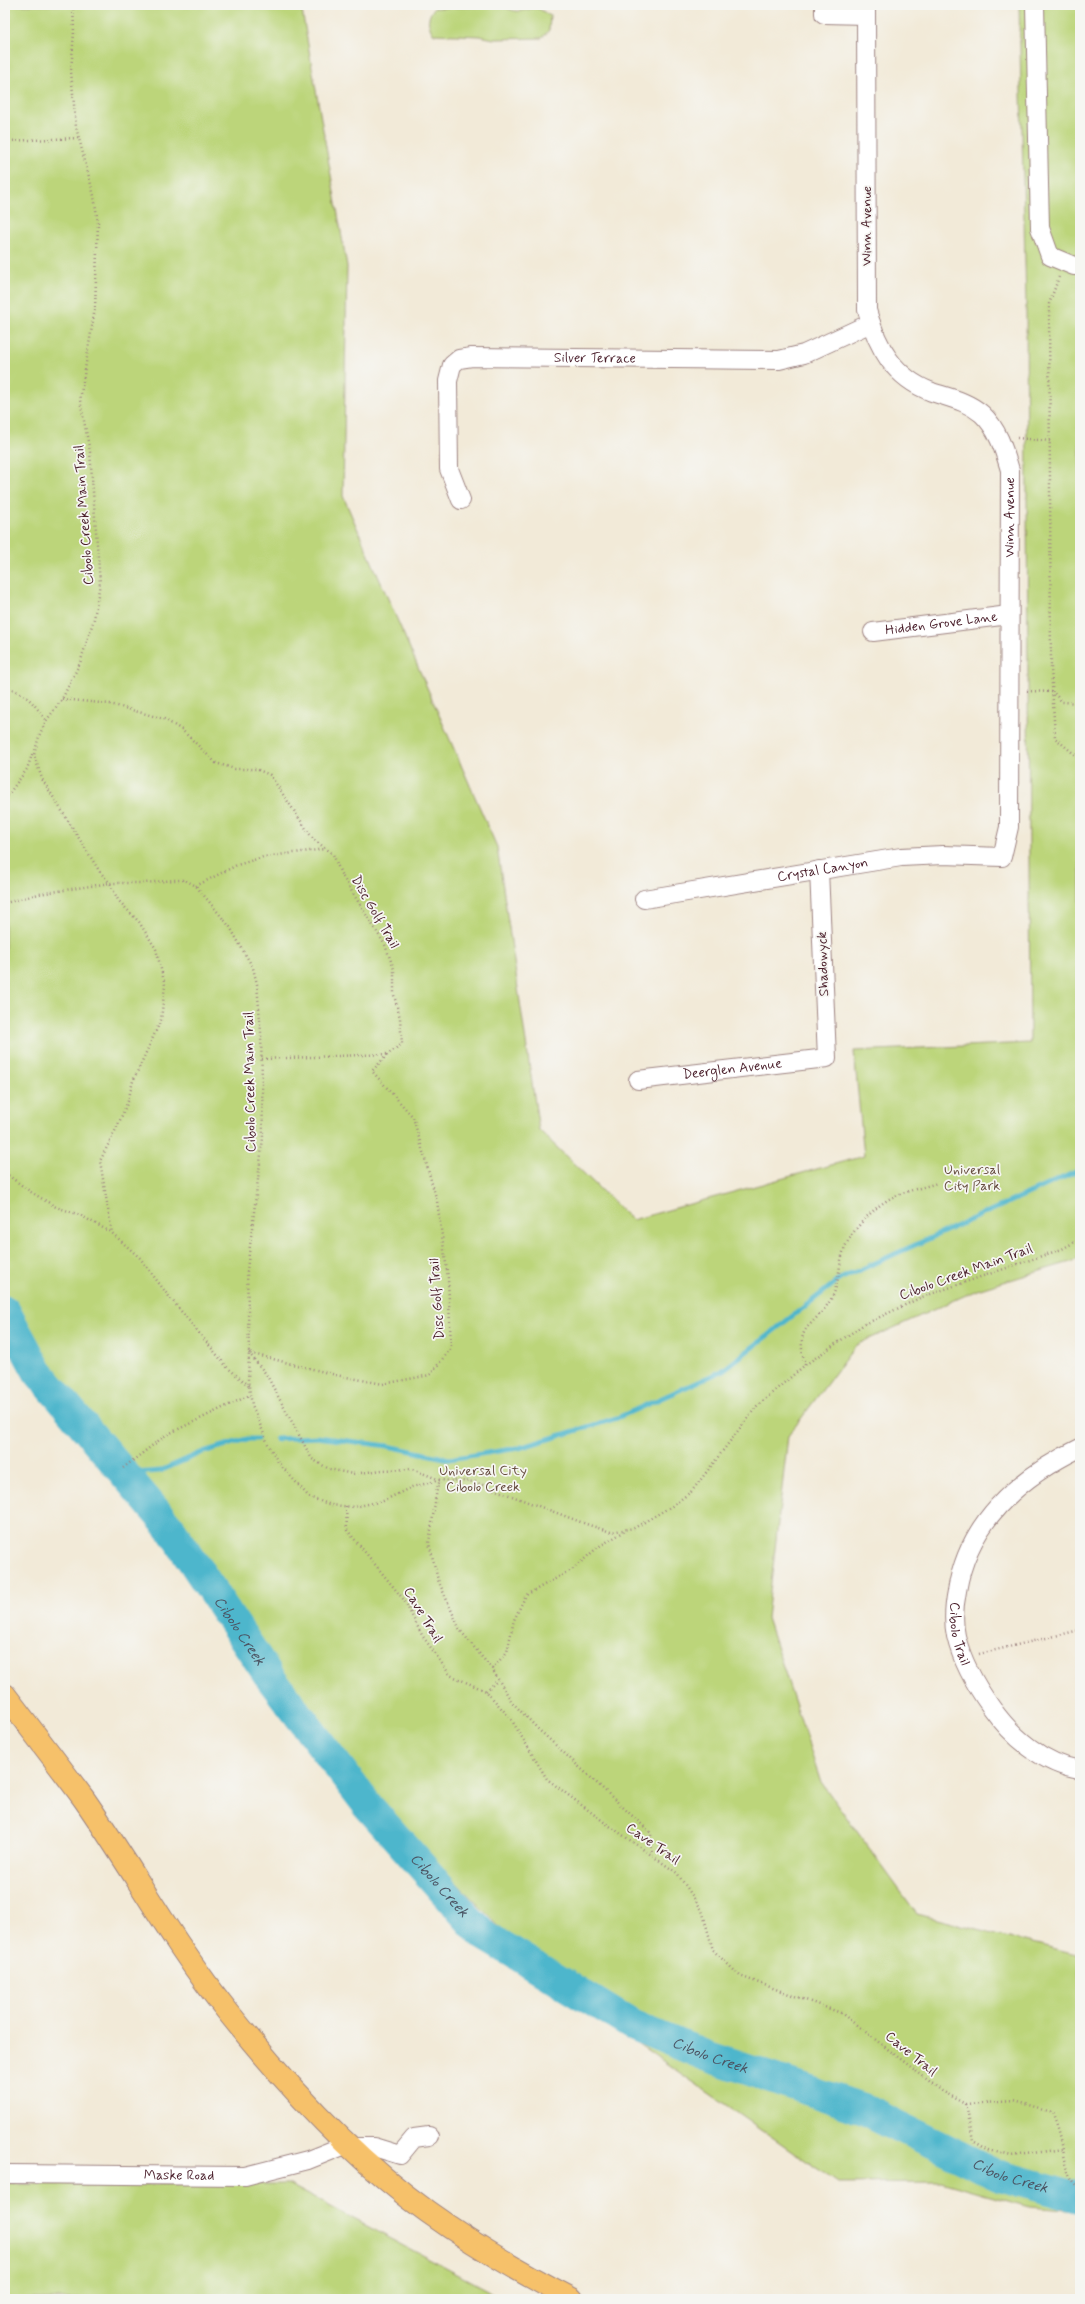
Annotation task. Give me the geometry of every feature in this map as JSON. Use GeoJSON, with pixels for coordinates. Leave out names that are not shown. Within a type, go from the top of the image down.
{"type":"FeatureCollection","features":[{"type":"Feature","properties":{"kind":"main road"},"geometry":{"type":"LineString","coordinates":[[5,1694],[84,1800],[182,1951],[228,2013],[301,2097],[350,2145],[426,2211],[516,2270],[572,2299]]}},
{"type":"Feature","properties":{"kind":"street"},"geometry":{"type":"LineString","coordinates":[[824,5],[824,14],[866,10]]}},
{"type":"Feature","properties":{"kind":"street"},"geometry":{"type":"LineString","coordinates":[[1035,5],[1040,228],[1050,256],[1080,266]]}},
{"type":"Feature","properties":{"kind":"street","name":"Winn Avenue"},"geometry":{"type":"LineString","coordinates":[[866,10],[867,310],[871,323],[878,345],[894,368],[915,384],[959,400],[982,414],[999,436],[1010,470],[1009,827],[1002,857]]}},
{"type":"Feature","properties":{"kind":"street","name":"Silver Terrace"},"geometry":{"type":"LineString","coordinates":[[461,500],[449,468],[448,389],[452,365],[459,359],[472,357],[779,360],[804,354],[871,323]]}},
{"type":"Feature","properties":{"kind":"street","name":"Hidden Grove Lane"},"geometry":{"type":"LineString","coordinates":[[874,632],[1009,615]]}},
{"type":"Feature","properties":{"kind":"street","name":"Crystal Canyon"},"geometry":{"type":"LineString","coordinates":[[644,899],[901,857],[943,854],[1002,857]]}},
{"type":"Feature","properties":{"kind":"street","name":"Shadowyck"},"geometry":{"type":"LineString","coordinates":[[819,870],[826,1058]]}},
{"type":"Feature","properties":{"kind":"street","name":"Deerglen Avenue"},"geometry":{"type":"LineString","coordinates":[[638,1080],[826,1058]]}},
{"type":"Feature","properties":{"kind":"street","name":"Cibolo Trail"},"geometry":{"type":"LineString","coordinates":[[1080,1448],[1056,1460],[1023,1483],[993,1512],[975,1535],[960,1572],[954,1608],[956,1635],[964,1658],[980,1692],[1004,1726],[1040,1754],[1054,1762],[1080,1770]]}},
{"type":"Feature","properties":{"kind":"street"},"geometry":{"type":"LineString","coordinates":[[350,2145],[374,2147],[400,2155],[414,2138],[429,2136]]}},
{"type":"Feature","properties":{"kind":"street","name":"Maske Road"},"geometry":{"type":"LineString","coordinates":[[5,2174],[245,2176],[283,2168],[350,2145]]}},
{"type":"Feature","properties":{"kind":"path","name":"Cibolo Creek Main Trail"},"geometry":{"type":"LineString","coordinates":[[5,799],[27,769],[46,721],[62,699],[80,663],[94,619],[100,583],[90,452],[80,400],[95,308],[98,223],[94,196],[76,127],[71,71],[74,32],[73,5]]}},
{"type":"Feature","properties":{"kind":"path"},"geometry":{"type":"LineString","coordinates":[[5,141],[79,138]]}},
{"type":"Feature","properties":{"kind":"path"},"geometry":{"type":"LineString","coordinates":[[1062,261],[1049,304],[1051,667],[1055,738],[1080,759]]}},
{"type":"Feature","properties":{"kind":"path"},"geometry":{"type":"LineString","coordinates":[[999,436],[1050,441]]}},
{"type":"Feature","properties":{"kind":"path"},"geometry":{"type":"LineString","coordinates":[[5,687],[18,690],[33,702],[46,721]]}},
{"type":"Feature","properties":{"kind":"path"},"geometry":{"type":"LineString","coordinates":[[1009,690],[1053,692],[1062,702],[1080,703]]}},
{"type":"Feature","properties":{"kind":"path","name":"Disc Golf Trail"},"geometry":{"type":"LineString","coordinates":[[62,699],[110,704],[164,719],[182,730],[216,763],[235,769],[256,769],[270,776],[313,839],[332,854],[341,874],[385,945],[394,969],[394,995],[400,1018],[402,1044],[388,1054],[372,1071],[413,1117],[437,1201],[448,1278],[451,1348],[430,1375],[383,1384],[336,1375],[249,1353]]}},
{"type":"Feature","properties":{"kind":"path"},"geometry":{"type":"LineString","coordinates":[[34,750],[42,779],[100,872],[110,883],[118,900],[139,922],[156,949],[165,985],[161,1020],[133,1081],[128,1101],[100,1161],[112,1233]]}},
{"type":"Feature","properties":{"kind":"path"},"geometry":{"type":"LineString","coordinates":[[5,903],[39,894],[110,883],[144,884],[180,880],[196,886],[237,865],[263,857],[325,849]]}},
{"type":"Feature","properties":{"kind":"path","name":"Cibolo Creek Main Trail"},"geometry":{"type":"LineString","coordinates":[[196,886],[230,927],[253,968],[257,984],[262,1059],[262,1138],[247,1270],[249,1386],[252,1405],[268,1444],[288,1475],[309,1497],[331,1505],[354,1507],[382,1501],[412,1487],[440,1480],[475,1482],[611,1532],[629,1529],[672,1506],[692,1491],[757,1406],[805,1365],[864,1325],[922,1297],[1062,1249],[1080,1239]]}},
{"type":"Feature","properties":{"kind":"path"},"geometry":{"type":"LineString","coordinates":[[262,1059],[388,1054]]}},
{"type":"Feature","properties":{"kind":"path"},"geometry":{"type":"LineString","coordinates":[[5,1173],[30,1192],[56,1207],[80,1215],[112,1233],[140,1258],[167,1294],[227,1367],[249,1386]]}},
{"type":"Feature","properties":{"kind":"path"},"geometry":{"type":"LineString","coordinates":[[805,1365],[801,1339],[810,1324],[825,1308],[835,1289],[837,1272],[845,1247],[858,1227],[871,1213],[891,1198],[937,1183]]}},
{"type":"Feature","properties":{"kind":"path"},"geometry":{"type":"LineString","coordinates":[[249,1353],[266,1374],[305,1449],[312,1459],[329,1470],[353,1474],[382,1470],[412,1469],[440,1480],[436,1488],[429,1543],[438,1580],[460,1630],[492,1669],[512,1702],[538,1729],[651,1833],[652,1855]]}},
{"type":"Feature","properties":{"kind":"path"},"geometry":{"type":"LineString","coordinates":[[123,1468],[166,1435],[250,1395]]}},
{"type":"Feature","properties":{"kind":"path","name":"Cave Trail"},"geometry":{"type":"LineString","coordinates":[[346,1506],[347,1530],[404,1600],[422,1635],[450,1675],[486,1691],[511,1718],[547,1779],[677,1873],[702,1910],[713,1950],[740,1976],[841,2013],[942,2092],[966,2104]]}},
{"type":"Feature","properties":{"kind":"path"},"geometry":{"type":"LineString","coordinates":[[492,1669],[507,1652],[514,1620],[526,1595],[573,1569],[598,1547],[629,1529]]}},
{"type":"Feature","properties":{"kind":"path"},"geometry":{"type":"LineString","coordinates":[[964,1658],[1080,1630]]}},
{"type":"Feature","properties":{"kind":"path"},"geometry":{"type":"LineString","coordinates":[[486,1691],[498,1680]]}},
{"type":"Feature","properties":{"kind":"path"},"geometry":{"type":"LineString","coordinates":[[1062,2149],[1011,2156],[989,2150],[973,2141],[966,2104],[1013,2101],[1051,2111],[1062,2149],[1064,2163],[1075,2183],[1080,2188]]}},
{"type":"Feature","properties":{"kind":"green space","name":"Universal City Cibolo Creek"},"geometry":{"type":"Polygon","coordinates":[[[5,5],[301,5],[347,266],[343,496],[497,847],[539,1130],[632,1220],[864,1156],[854,1051],[1030,1043],[1026,304],[1019,5],[1080,5],[1080,1259],[977,1290],[856,1345],[788,1436],[767,1618],[821,1782],[917,1914],[1080,1955],[1080,2211],[1029,2207],[941,2182],[838,2183],[558,1988],[251,1669],[123,1474],[5,1341],[5,5]]]}},
{"type":"Feature","properties":{"kind":"green space"},"geometry":{"type":"Polygon","coordinates":[[[501,6],[518,11],[538,8],[550,16],[549,30],[542,38],[494,39],[480,36],[433,34],[430,27],[429,18],[434,8],[501,6]]]}},
{"type":"Feature","properties":{"kind":"green space"},"geometry":{"type":"Polygon","coordinates":[[[5,2184],[288,2184],[504,2299],[5,2299],[5,2184]]]}},
{"type":"Feature","properties":{"kind":"waterway"},"geometry":{"type":"LineString","coordinates":[[276,1439],[317,1437],[388,1446],[449,1459],[519,1448],[617,1418],[722,1371],[840,1279],[1080,1170]]}},
{"type":"Feature","properties":{"kind":"waterway","name":"Cibolo Creek"},"geometry":{"type":"LineString","coordinates":[[5,1311],[38,1372],[171,1529],[271,1679],[369,1807],[481,1933],[632,2025],[704,2055],[861,2108],[998,2175],[1080,2198]]}},
{"type":"Feature","properties":{"kind":"waterway"},"geometry":{"type":"LineString","coordinates":[[123,1474],[160,1471],[203,1452],[247,1439],[257,1439]]}},
{"type":"Feature","properties":{"kind":"park label","name":"Universal City Park"},"geometry":{"type":"Point","coordinates":[972,1178]}}]}
